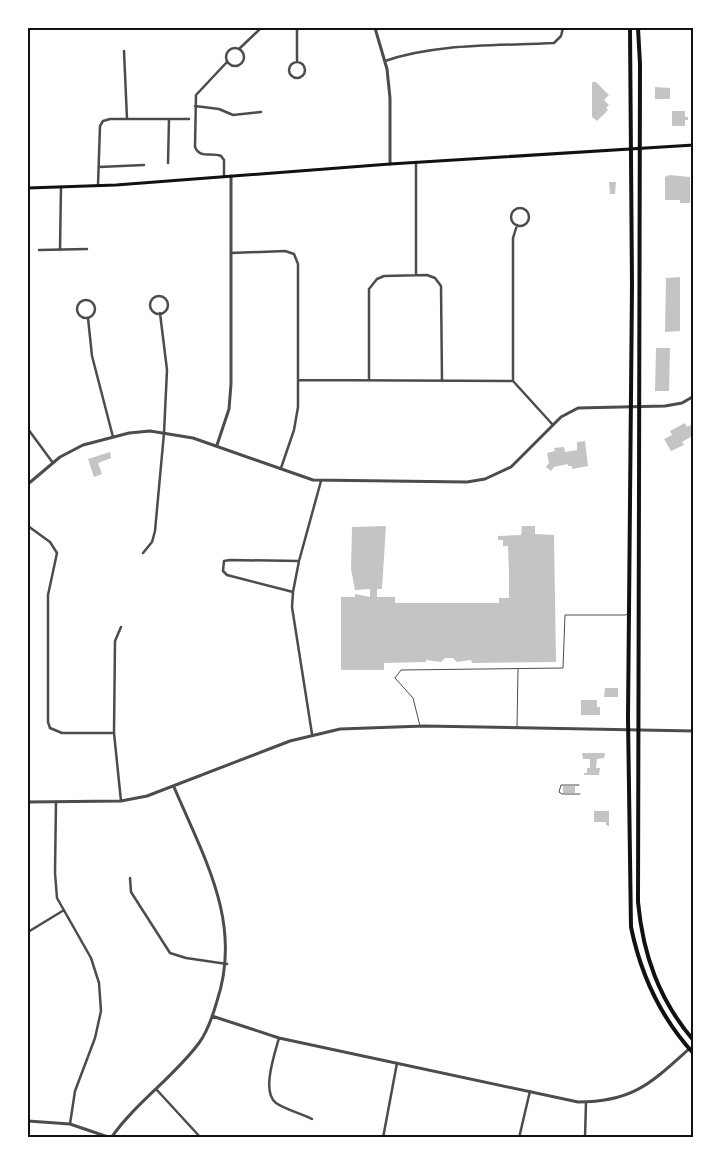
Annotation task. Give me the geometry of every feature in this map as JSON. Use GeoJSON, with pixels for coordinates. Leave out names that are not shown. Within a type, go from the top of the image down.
{"type":"FeatureCollection","features":[{"type":"Feature","properties":{"kind":"main road"},"geometry":{"type":"LineString","coordinates":[[630,28],[629,729],[631,927],[637,956],[662,1015],[694,1054]]}},
{"type":"Feature","properties":{"kind":"main road"},"geometry":{"type":"LineString","coordinates":[[638,28],[638,902],[640,926],[646,954],[659,988],[670,1010],[694,1043]]}},
{"type":"Feature","properties":{"kind":"main road"},"geometry":{"type":"LineString","coordinates":[[28,188],[98,185],[416,162],[694,145]]}},
{"type":"Feature","properties":{"kind":"street"},"geometry":{"type":"LineString","coordinates":[[224,176],[224,160],[221,156],[202,155],[195,147],[196,95],[227,62],[228,51],[239,48],[260,28]]}},
{"type":"Feature","properties":{"kind":"street"},"geometry":{"type":"LineString","coordinates":[[297,28],[297,62],[305,69],[304,74],[298,78],[291,76],[289,71],[292,64],[297,62]]}},
{"type":"Feature","properties":{"kind":"street"},"geometry":{"type":"LineString","coordinates":[[375,28],[385,61],[390,98],[390,164]]}},
{"type":"Feature","properties":{"kind":"street"},"geometry":{"type":"LineString","coordinates":[[385,61],[405,54],[438,50],[554,43],[561,36],[563,28]]}},
{"type":"Feature","properties":{"kind":"street"},"geometry":{"type":"LineString","coordinates":[[227,62],[235,67],[244,62],[245,56],[239,48]]}},
{"type":"Feature","properties":{"kind":"street"},"geometry":{"type":"LineString","coordinates":[[124,51],[127,118]]}},
{"type":"Feature","properties":{"kind":"street"},"geometry":{"type":"LineString","coordinates":[[195,106],[218,108],[233,115],[261,112]]}},
{"type":"Feature","properties":{"kind":"street"},"geometry":{"type":"LineString","coordinates":[[98,185],[100,126],[104,121],[110,118],[189,119]]}},
{"type":"Feature","properties":{"kind":"street"},"geometry":{"type":"LineString","coordinates":[[168,162],[169,118]]}},
{"type":"Feature","properties":{"kind":"street"},"geometry":{"type":"LineString","coordinates":[[416,162],[416,275]]}},
{"type":"Feature","properties":{"kind":"street"},"geometry":{"type":"LineString","coordinates":[[99,167],[144,165]]}},
{"type":"Feature","properties":{"kind":"street"},"geometry":{"type":"LineString","coordinates":[[216,445],[229,410],[231,393],[231,175]]}},
{"type":"Feature","properties":{"kind":"street"},"geometry":{"type":"LineString","coordinates":[[60,250],[61,187]]}},
{"type":"Feature","properties":{"kind":"street"},"geometry":{"type":"LineString","coordinates":[[521,208],[527,212],[528,219],[524,225],[517,225],[512,222],[511,215],[516,209],[521,208]]}},
{"type":"Feature","properties":{"kind":"street"},"geometry":{"type":"LineString","coordinates":[[517,225],[513,238],[513,382],[553,425]]}},
{"type":"Feature","properties":{"kind":"street"},"geometry":{"type":"LineString","coordinates":[[39,250],[87,249]]}},
{"type":"Feature","properties":{"kind":"street"},"geometry":{"type":"LineString","coordinates":[[231,254],[285,251],[294,254],[298,264],[298,407],[294,430],[280,469]]}},
{"type":"Feature","properties":{"kind":"street"},"geometry":{"type":"LineString","coordinates":[[369,381],[369,289],[377,279],[384,276],[416,275],[427,275],[435,278],[441,286],[442,381]]}},
{"type":"Feature","properties":{"kind":"street"},"geometry":{"type":"LineString","coordinates":[[158,296],[163,297],[168,303],[166,310],[160,313],[151,307],[152,300],[158,296]]}},
{"type":"Feature","properties":{"kind":"street"},"geometry":{"type":"LineString","coordinates":[[87,300],[92,302],[95,307],[94,313],[88,318],[80,315],[78,310],[81,302],[87,300]]}},
{"type":"Feature","properties":{"kind":"street"},"geometry":{"type":"LineString","coordinates":[[143,553],[152,542],[155,531],[164,433],[167,370],[160,313]]}},
{"type":"Feature","properties":{"kind":"street"},"geometry":{"type":"LineString","coordinates":[[88,318],[92,356],[113,437]]}},
{"type":"Feature","properties":{"kind":"street"},"geometry":{"type":"LineString","coordinates":[[298,380],[513,382]]}},
{"type":"Feature","properties":{"kind":"street"},"geometry":{"type":"LineString","coordinates":[[28,484],[52,463],[83,445],[113,437],[150,431],[193,438],[280,469],[321,481],[459,482],[486,479],[511,466],[561,417],[578,408],[665,406],[692,397]]}},
{"type":"Feature","properties":{"kind":"street"},"geometry":{"type":"LineString","coordinates":[[28,429],[52,463]]}},
{"type":"Feature","properties":{"kind":"street"},"geometry":{"type":"LineString","coordinates":[[312,734],[292,607],[299,562],[321,481]]}},
{"type":"Feature","properties":{"kind":"street"},"geometry":{"type":"LineString","coordinates":[[28,526],[50,542],[57,553],[48,595],[48,722],[50,728],[62,733],[114,733]]}},
{"type":"Feature","properties":{"kind":"street"},"geometry":{"type":"LineString","coordinates":[[293,592],[227,575],[223,571],[224,561],[299,562]]}},
{"type":"Feature","properties":{"kind":"street"},"geometry":{"type":"LineString","coordinates":[[121,628],[115,641],[114,733],[121,801]]}},
{"type":"Feature","properties":{"kind":"street"},"geometry":{"type":"LineString","coordinates":[[28,802],[121,801],[147,796],[312,734],[340,729],[420,727],[694,731]]}},
{"type":"Feature","properties":{"kind":"street"},"geometry":{"type":"LineString","coordinates":[[28,1121],[70,1124],[111,1138],[126,1116],[180,1065],[200,1041],[212,1016],[227,964],[224,919],[218,894],[174,787]]}},
{"type":"Feature","properties":{"kind":"street"},"geometry":{"type":"LineString","coordinates":[[56,802],[55,873],[57,898],[91,958],[99,983],[101,1011],[95,1038],[75,1091],[70,1124]]}},
{"type":"Feature","properties":{"kind":"street"},"geometry":{"type":"LineString","coordinates":[[130,878],[131,892],[170,953],[186,958],[227,964]]}},
{"type":"Feature","properties":{"kind":"street"},"geometry":{"type":"LineString","coordinates":[[28,932],[64,910]]}},
{"type":"Feature","properties":{"kind":"street"},"geometry":{"type":"LineString","coordinates":[[212,1016],[279,1038],[586,1102],[622,1098],[643,1088],[689,1049]]}},
{"type":"Feature","properties":{"kind":"street"},"geometry":{"type":"LineString","coordinates":[[279,1038],[268,1085],[269,1094],[277,1103],[312,1119]]}},
{"type":"Feature","properties":{"kind":"street"},"geometry":{"type":"LineString","coordinates":[[383,1138],[398,1062]]}},
{"type":"Feature","properties":{"kind":"street"},"geometry":{"type":"LineString","coordinates":[[156,1088],[201,1138]]}},
{"type":"Feature","properties":{"kind":"street"},"geometry":{"type":"LineString","coordinates":[[520,1138],[530,1091]]}},
{"type":"Feature","properties":{"kind":"street"},"geometry":{"type":"LineString","coordinates":[[585,1138],[586,1102]]}},
{"type":"Feature","properties":{"kind":"lane"},"geometry":{"type":"LineString","coordinates":[[692,397],[694,403]]}},
{"type":"Feature","properties":{"kind":"lane"},"geometry":{"type":"LineString","coordinates":[[420,727],[420,719],[413,698],[395,678],[401,670],[563,668],[565,615],[626,615],[630,611]]}},
{"type":"Feature","properties":{"kind":"lane"},"geometry":{"type":"LineString","coordinates":[[517,728],[518,669]]}},
{"type":"Feature","properties":{"kind":"lane"},"geometry":{"type":"LineString","coordinates":[[579,785],[561,785],[559,792],[562,794],[580,794]]}},
{"type":"Feature","properties":{"kind":"lane"},"geometry":{"type":"LineString","coordinates":[[689,1049],[694,1043]]}},
{"type":"Feature","properties":{"kind":"building"},"geometry":{"type":"Polygon","coordinates":[[[592,82],[596,82],[609,95],[604,100],[609,105],[606,108],[608,110],[597,121],[592,117],[592,82]]]}},
{"type":"Feature","properties":{"kind":"building"},"geometry":{"type":"Polygon","coordinates":[[[655,87],[670,88],[670,99],[655,99],[655,87]]]}},
{"type":"Feature","properties":{"kind":"building"},"geometry":{"type":"Polygon","coordinates":[[[672,111],[685,111],[685,117],[688,117],[688,120],[685,120],[685,126],[672,126],[672,111]]]}},
{"type":"Feature","properties":{"kind":"building"},"geometry":{"type":"Polygon","coordinates":[[[669,175],[690,177],[690,203],[680,203],[680,200],[665,200],[665,177],[669,175]]]}},
{"type":"Feature","properties":{"kind":"building"},"geometry":{"type":"Polygon","coordinates":[[[609,182],[616,182],[615,194],[610,194],[609,182]]]}},
{"type":"Feature","properties":{"kind":"building"},"geometry":{"type":"Polygon","coordinates":[[[680,277],[680,331],[665,332],[666,278],[680,277]]]}},
{"type":"Feature","properties":{"kind":"building"},"geometry":{"type":"Polygon","coordinates":[[[656,348],[670,348],[669,391],[655,391],[656,348]]]}},
{"type":"Feature","properties":{"kind":"building"},"geometry":{"type":"Polygon","coordinates":[[[685,423],[687,427],[691,425],[694,435],[682,442],[684,445],[671,451],[664,439],[672,435],[670,431],[685,423]]]}},
{"type":"Feature","properties":{"kind":"building"},"geometry":{"type":"Polygon","coordinates":[[[585,441],[588,466],[572,469],[572,466],[568,466],[568,464],[554,467],[551,471],[546,467],[549,463],[547,453],[555,451],[554,448],[564,447],[565,452],[577,450],[577,442],[585,441]]]}},
{"type":"Feature","properties":{"kind":"building"},"geometry":{"type":"Polygon","coordinates":[[[110,452],[111,458],[98,463],[102,474],[94,477],[88,459],[110,452]]]}},
{"type":"Feature","properties":{"kind":"building"},"geometry":{"type":"Polygon","coordinates":[[[386,526],[382,589],[377,589],[377,597],[395,597],[395,603],[499,603],[499,598],[509,598],[509,573],[508,546],[503,546],[503,540],[498,540],[498,536],[521,535],[522,526],[535,526],[535,534],[554,535],[556,662],[472,663],[471,660],[457,662],[453,658],[445,658],[441,662],[426,660],[426,662],[384,663],[384,670],[341,670],[341,597],[355,597],[355,594],[370,597],[370,589],[355,590],[351,569],[352,527],[386,526]]]}},
{"type":"Feature","properties":{"kind":"building"},"geometry":{"type":"Polygon","coordinates":[[[605,688],[618,688],[618,697],[604,697],[605,688]]]}},
{"type":"Feature","properties":{"kind":"building"},"geometry":{"type":"Polygon","coordinates":[[[581,700],[597,700],[597,707],[600,707],[600,715],[581,715],[581,700]]]}},
{"type":"Feature","properties":{"kind":"building"},"geometry":{"type":"Polygon","coordinates":[[[582,753],[605,753],[604,758],[597,759],[596,768],[600,768],[599,775],[584,775],[584,773],[587,773],[587,768],[590,768],[590,759],[583,759],[582,753]]]}},
{"type":"Feature","properties":{"kind":"building"},"geometry":{"type":"Polygon","coordinates":[[[563,786],[575,786],[575,793],[563,793],[563,786]]]}},
{"type":"Feature","properties":{"kind":"building"},"geometry":{"type":"Polygon","coordinates":[[[594,811],[609,811],[609,826],[606,825],[606,822],[594,822],[594,811]]]}}]}
